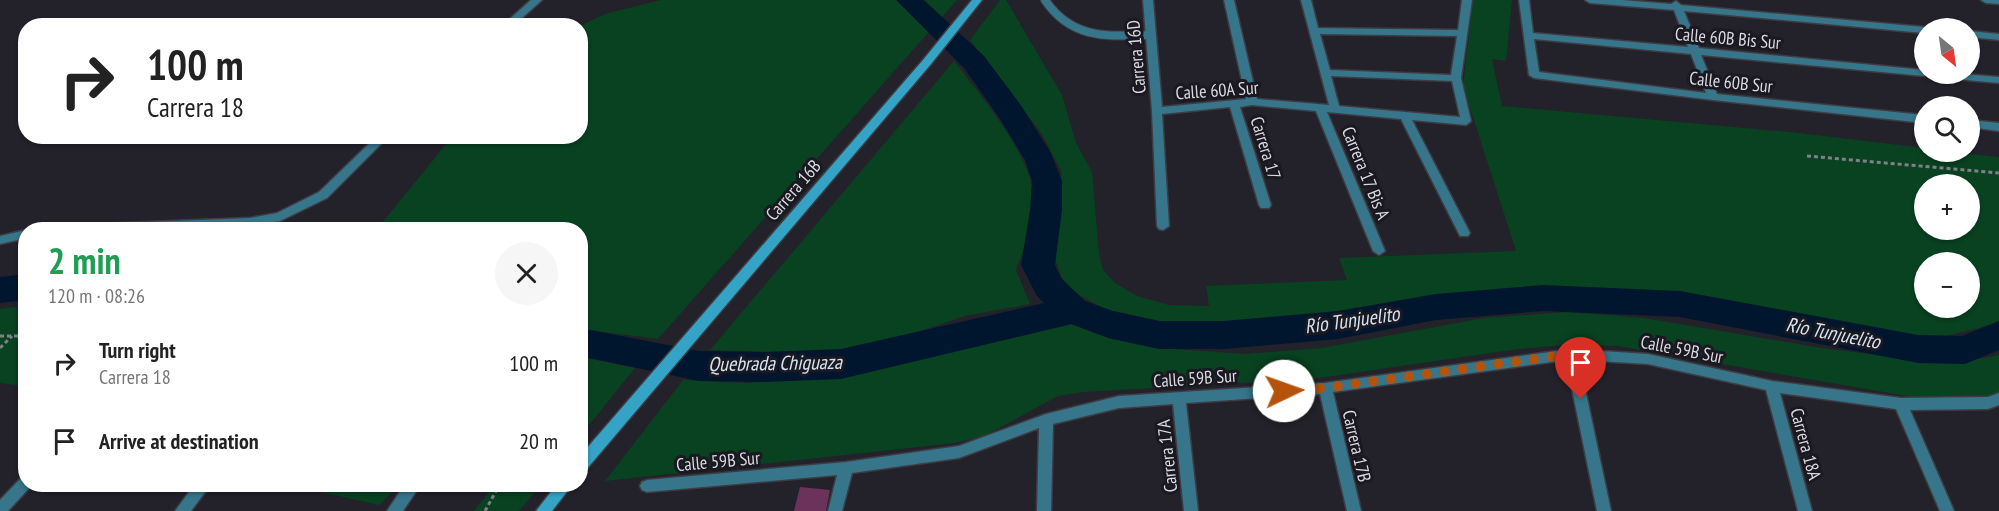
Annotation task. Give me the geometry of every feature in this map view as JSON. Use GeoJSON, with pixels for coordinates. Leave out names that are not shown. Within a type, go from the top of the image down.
{"type":"FeatureCollection","features":[{"type":"Feature","properties":{"kind":"street"},"geometry":{"type":"LineString","coordinates":[[516,18],[537,0]]}},
{"type":"Feature","properties":{"kind":"street","name":"Carrera 16D"},"geometry":{"type":"LineString","coordinates":[[1148,0],[1157,111]]}},
{"type":"Feature","properties":{"kind":"street","name":"Carrera 17"},"geometry":{"type":"LineString","coordinates":[[1229,0],[1252,102]]}},
{"type":"Feature","properties":{"kind":"street","name":"Carrera 17 Bis A"},"geometry":{"type":"LineString","coordinates":[[1306,0],[1335,110]]}},
{"type":"Feature","properties":{"kind":"street"},"geometry":{"type":"LineString","coordinates":[[1326,73],[1456,78],[1467,0]]}},
{"type":"Feature","properties":{"kind":"street"},"geometry":{"type":"LineString","coordinates":[[1524,0],[1528,35]]}},
{"type":"Feature","properties":{"kind":"street"},"geometry":{"type":"LineString","coordinates":[[1590,0],[1676,4],[1914,29]]}},
{"type":"Feature","properties":{"kind":"street"},"geometry":{"type":"LineString","coordinates":[[1986,0],[1999,1]]}},
{"type":"Feature","properties":{"kind":"street","name":"Carrera 16B"},"geometry":{"type":"LineString","coordinates":[[588,458],[975,3]]}},
{"type":"Feature","properties":{"kind":"street"},"geometry":{"type":"LineString","coordinates":[[1676,4],[1713,97]]}},
{"type":"Feature","properties":{"kind":"street"},"geometry":{"type":"LineString","coordinates":[[1314,31],[1463,33]]}},
{"type":"Feature","properties":{"kind":"street","name":"Calle 60B Bis Sur"},"geometry":{"type":"LineString","coordinates":[[1528,35],[1914,72]]}},
{"type":"Feature","properties":{"kind":"street","name":"Calle 60B Sur"},"geometry":{"type":"LineString","coordinates":[[1528,35],[1534,75],[1914,118]]}},
{"type":"Feature","properties":{"kind":"street"},"geometry":{"type":"LineString","coordinates":[[1980,35],[1999,36]]}},
{"type":"Feature","properties":{"kind":"street","name":"Calle 60A Sur"},"geometry":{"type":"LineString","coordinates":[[1163,226],[1157,111],[1252,102],[1466,121],[1456,78]]}},
{"type":"Feature","properties":{"kind":"street"},"geometry":{"type":"LineString","coordinates":[[1980,78],[1999,80]]}},
{"type":"Feature","properties":{"kind":"street","name":"Carrera 17"},"geometry":{"type":"LineString","coordinates":[[1234,103],[1265,205]]}},
{"type":"Feature","properties":{"kind":"street","name":"Carrera 17 Bis A"},"geometry":{"type":"LineString","coordinates":[[1320,109],[1379,251]]}},
{"type":"Feature","properties":{"kind":"street"},"geometry":{"type":"LineString","coordinates":[[1405,117],[1464,233]]}},
{"type":"Feature","properties":{"kind":"street"},"geometry":{"type":"LineString","coordinates":[[1980,125],[1999,127]]}},
{"type":"Feature","properties":{"kind":"street"},"geometry":{"type":"LineString","coordinates":[[250,222],[280,217],[322,195],[376,144]]}},
{"type":"Feature","properties":{"kind":"street"},"geometry":{"type":"LineString","coordinates":[[0,240],[18,236]]}},
{"type":"Feature","properties":{"kind":"street"},"geometry":{"type":"LineString","coordinates":[[1571,354],[1604,511]]}},
{"type":"Feature","properties":{"kind":"street","name":"Calle 59B Sur"},"geometry":{"type":"LineString","coordinates":[[647,486],[846,468],[959,452],[1046,420],[1119,402],[1325,388],[1571,354],[1648,359],[1772,386],[1901,404],[1988,403],[1999,399]]}},
{"type":"Feature","properties":{"kind":"street","name":"Carrera 18A"},"geometry":{"type":"LineString","coordinates":[[1772,386],[1805,511]]}},
{"type":"Feature","properties":{"kind":"street","name":"Carrera 17B"},"geometry":{"type":"LineString","coordinates":[[1325,388],[1354,511]]}},
{"type":"Feature","properties":{"kind":"street","name":"Carrera 17A"},"geometry":{"type":"LineString","coordinates":[[1179,397],[1191,511]]}},
{"type":"Feature","properties":{"kind":"street"},"geometry":{"type":"LineString","coordinates":[[1901,404],[1947,511]]}},
{"type":"Feature","properties":{"kind":"street"},"geometry":{"type":"LineString","coordinates":[[1044,511],[1046,420]]}},
{"type":"Feature","properties":{"kind":"street"},"geometry":{"type":"LineString","coordinates":[[835,511],[846,468]]}},
{"type":"Feature","properties":{"kind":"street"},"geometry":{"type":"LineString","coordinates":[[0,510],[18,491]]}},
{"type":"Feature","properties":{"kind":"street"},"geometry":{"type":"LineString","coordinates":[[182,511],[197,492]]}},
{"type":"Feature","properties":{"kind":"street"},"geometry":{"type":"LineString","coordinates":[[394,511],[408,492]]}},
{"type":"Feature","properties":{"kind":"street"},"geometry":{"type":"LineString","coordinates":[[543,511],[559,492]]}},
{"type":"Feature","properties":{"kind":"lane"},"geometry":{"type":"LineString","coordinates":[[1045,0],[1049,8],[1064,22],[1079,31],[1093,35],[1151,35]]}},
{"type":"Feature","properties":{"kind":"path"},"geometry":{"type":"LineString","coordinates":[[1807,156],[1999,173]]}},
{"type":"Feature","properties":{"kind":"path"},"geometry":{"type":"LineString","coordinates":[[0,348],[14,335]]}},
{"type":"Feature","properties":{"kind":"path"},"geometry":{"type":"LineString","coordinates":[[0,336],[18,335]]}},
{"type":"Feature","properties":{"kind":"path"},"geometry":{"type":"LineString","coordinates":[[486,511],[496,492]]}},
{"type":"Feature","properties":{"kind":"green space"},"geometry":{"type":"Polygon","coordinates":[[[661,0],[957,0],[658,339],[588,330],[588,222],[383,222],[446,144],[588,144],[588,22],[605,14],[661,0]]]}},
{"type":"Feature","properties":{"kind":"green space"},"geometry":{"type":"Polygon","coordinates":[[[1000,0],[1006,0],[1062,95],[1076,143],[1092,172],[1099,254],[1103,270],[1115,283],[1137,296],[1169,305],[1209,306],[1206,286],[1347,280],[1339,258],[1516,251],[1463,86],[1473,0],[1512,0],[1506,61],[1492,59],[1502,106],[1799,133],[1914,147],[1914,162],[1980,162],[1980,155],[1999,157],[1999,323],[1938,338],[1903,337],[1663,292],[1563,288],[1421,298],[1336,313],[1226,323],[1160,321],[1107,310],[1066,288],[1053,254],[1062,173],[1042,134],[970,40],[1000,0]]]}},
{"type":"Feature","properties":{"kind":"green space"},"geometry":{"type":"Polygon","coordinates":[[[954,61],[1007,132],[1028,173],[1034,193],[1035,213],[1030,234],[1016,270],[1030,304],[965,316],[887,342],[836,354],[710,350],[954,61]]]}},
{"type":"Feature","properties":{"kind":"green space"},"geometry":{"type":"Polygon","coordinates":[[[18,307],[18,385],[0,383],[0,309],[18,307]]]}},
{"type":"Feature","properties":{"kind":"green space"},"geometry":{"type":"Polygon","coordinates":[[[1568,312],[1644,318],[1828,349],[1927,361],[1967,361],[1999,355],[1999,394],[1963,400],[1930,400],[1618,346],[1563,345],[1518,349],[1312,379],[1083,392],[1058,396],[983,437],[955,443],[605,481],[683,380],[746,383],[834,376],[917,360],[1078,323],[1134,343],[1171,349],[1246,354],[1322,348],[1484,318],[1568,312]]]}},
{"type":"Feature","properties":{"kind":"green space"},"geometry":{"type":"Polygon","coordinates":[[[588,359],[635,368],[588,426],[588,359]]]}},
{"type":"Feature","properties":{"kind":"green space"},"geometry":{"type":"Polygon","coordinates":[[[322,492],[392,492],[379,505],[322,492]]]}},
{"type":"Feature","properties":{"kind":"green space"},"geometry":{"type":"Polygon","coordinates":[[[489,492],[535,492],[519,511],[474,511],[489,492]]]}},
{"type":"Feature","properties":{"kind":"building"},"geometry":{"type":"Polygon","coordinates":[[[800,487],[830,490],[826,511],[794,511],[800,487]]]}},
{"type":"Feature","properties":{"kind":"waterway","name":"Río Tunjuelito"},"geometry":{"type":"LineString","coordinates":[[909,0],[974,62],[1010,111],[1040,160],[1047,181],[1046,210],[1038,265],[1049,287],[1073,310]]}},
{"type":"Feature","properties":{"kind":"waterway","name":"Quebrada Chiguaza"},"geometry":{"type":"LineString","coordinates":[[0,290],[18,288]]}},
{"type":"Feature","properties":{"kind":"waterway","name":"Río Tunjuelito"},"geometry":{"type":"LineString","coordinates":[[1073,310],[1108,324],[1159,335],[1224,335],[1338,325],[1436,307],[1543,298],[1680,304],[1918,349],[1965,350],[1999,335]]}},
{"type":"Feature","properties":{"kind":"waterway","name":"Quebrada Chiguaza"},"geometry":{"type":"LineString","coordinates":[[588,344],[699,366],[764,367],[841,364],[1073,310]]}},
{"type":"Feature","properties":{"kind":"route"},"geometry":{"type":"LineString","coordinates":[[1284,391],[1325,388],[1571,354],[1581,399]]}}]}
